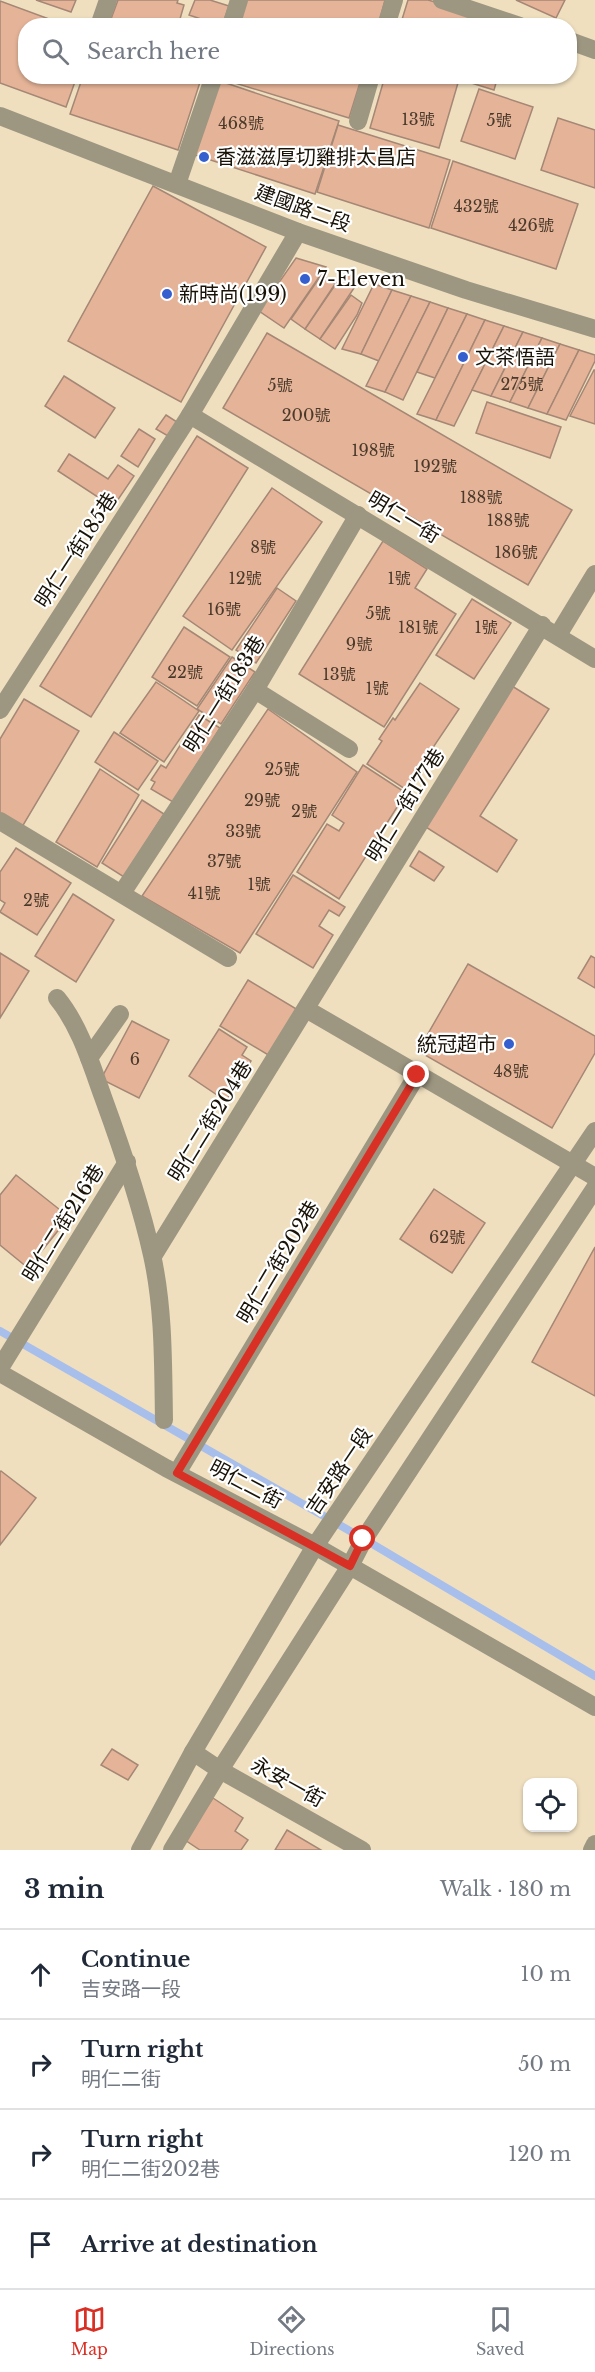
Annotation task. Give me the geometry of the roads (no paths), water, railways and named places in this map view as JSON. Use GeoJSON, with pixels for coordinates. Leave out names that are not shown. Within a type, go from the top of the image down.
{"type":"FeatureCollection","features":[{"type":"Feature","properties":{"kind":"street"},"geometry":{"type":"LineString","coordinates":[[102,18],[108,0]]}},
{"type":"Feature","properties":{"kind":"street"},"geometry":{"type":"LineString","coordinates":[[233,18],[239,0]]}},
{"type":"Feature","properties":{"kind":"street"},"geometry":{"type":"LineString","coordinates":[[388,18],[394,0]]}},
{"type":"Feature","properties":{"kind":"street"},"geometry":{"type":"LineString","coordinates":[[442,0],[496,18]]}},
{"type":"Feature","properties":{"kind":"street"},"geometry":{"type":"LineString","coordinates":[[577,44],[595,50]]}},
{"type":"Feature","properties":{"kind":"street"},"geometry":{"type":"LineString","coordinates":[[177,184],[211,84]]}},
{"type":"Feature","properties":{"kind":"street"},"geometry":{"type":"LineString","coordinates":[[358,121],[369,84]]}},
{"type":"Feature","properties":{"kind":"street","name":"建國路二段"},"geometry":{"type":"LineString","coordinates":[[0,116],[298,232],[466,290],[595,329]]}},
{"type":"Feature","properties":{"kind":"street","name":"明仁一街185巷"},"geometry":{"type":"LineString","coordinates":[[0,710],[190,415],[298,232]]}},
{"type":"Feature","properties":{"kind":"street","name":"明仁一街"},"geometry":{"type":"LineString","coordinates":[[190,415],[595,659]]}},
{"type":"Feature","properties":{"kind":"street","name":"明仁一街183巷"},"geometry":{"type":"LineString","coordinates":[[122,893],[255,690],[358,515]]}},
{"type":"Feature","properties":{"kind":"street"},"geometry":{"type":"LineString","coordinates":[[558,635],[595,574]]}},
{"type":"Feature","properties":{"kind":"street","name":"明仁一街177巷"},"geometry":{"type":"LineString","coordinates":[[306,1009],[542,625]]}},
{"type":"Feature","properties":{"kind":"street"},"geometry":{"type":"LineString","coordinates":[[255,690],[349,748]]}},
{"type":"Feature","properties":{"kind":"street"},"geometry":{"type":"LineString","coordinates":[[0,821],[228,958]]}},
{"type":"Feature","properties":{"kind":"street"},"geometry":{"type":"LineString","coordinates":[[57,998],[69,1012],[89,1058],[126,1162],[153,1257],[163,1339],[164,1420]]}},
{"type":"Feature","properties":{"kind":"street"},"geometry":{"type":"LineString","coordinates":[[306,1009],[595,1177]]}},
{"type":"Feature","properties":{"kind":"street","name":"明仁二街204巷"},"geometry":{"type":"LineString","coordinates":[[153,1257],[306,1009]]}},
{"type":"Feature","properties":{"kind":"street"},"geometry":{"type":"LineString","coordinates":[[89,1058],[120,1014]]}},
{"type":"Feature","properties":{"kind":"street","name":"明仁二街202巷"},"geometry":{"type":"LineString","coordinates":[[177,1473],[417,1075]]}},
{"type":"Feature","properties":{"kind":"street","name":"吉安路一段"},"geometry":{"type":"LineString","coordinates":[[140,1850],[193,1752],[315,1546],[595,1131]]}},
{"type":"Feature","properties":{"kind":"street","name":"明仁二街216巷"},"geometry":{"type":"LineString","coordinates":[[0,1370],[126,1162]]}},
{"type":"Feature","properties":{"kind":"street"},"geometry":{"type":"LineString","coordinates":[[172,1850],[220,1770],[350,1566],[363,1539],[595,1188]]}},
{"type":"Feature","properties":{"kind":"street","name":"明仁二街"},"geometry":{"type":"LineString","coordinates":[[0,1370],[177,1473],[315,1546],[595,1707]]}},
{"type":"Feature","properties":{"kind":"street","name":"永安一街"},"geometry":{"type":"LineString","coordinates":[[193,1752],[220,1770],[362,1850]]}},
{"type":"Feature","properties":{"kind":"street"},"geometry":{"type":"LineString","coordinates":[[592,1850],[595,1844]]}},
{"type":"Feature","properties":{"kind":"waterway"},"geometry":{"type":"LineString","coordinates":[[0,1331],[364,1539],[595,1676]]}},
{"type":"Feature","properties":{"kind":"place","name":"香滋滋厚切雞排太昌店"},"geometry":{"type":"Point","coordinates":[204,157]}},
{"type":"Feature","properties":{"kind":"place","name":"7-Eleven"},"geometry":{"type":"Point","coordinates":[305,279]}},
{"type":"Feature","properties":{"kind":"place","name":"新時尚(199)"},"geometry":{"type":"Point","coordinates":[167,294]}},
{"type":"Feature","properties":{"kind":"place","name":"文茶悟語"},"geometry":{"type":"Point","coordinates":[463,357]}},
{"type":"Feature","properties":{"kind":"place","name":"統冠超市"},"geometry":{"type":"Point","coordinates":[509,1044]}}]}
